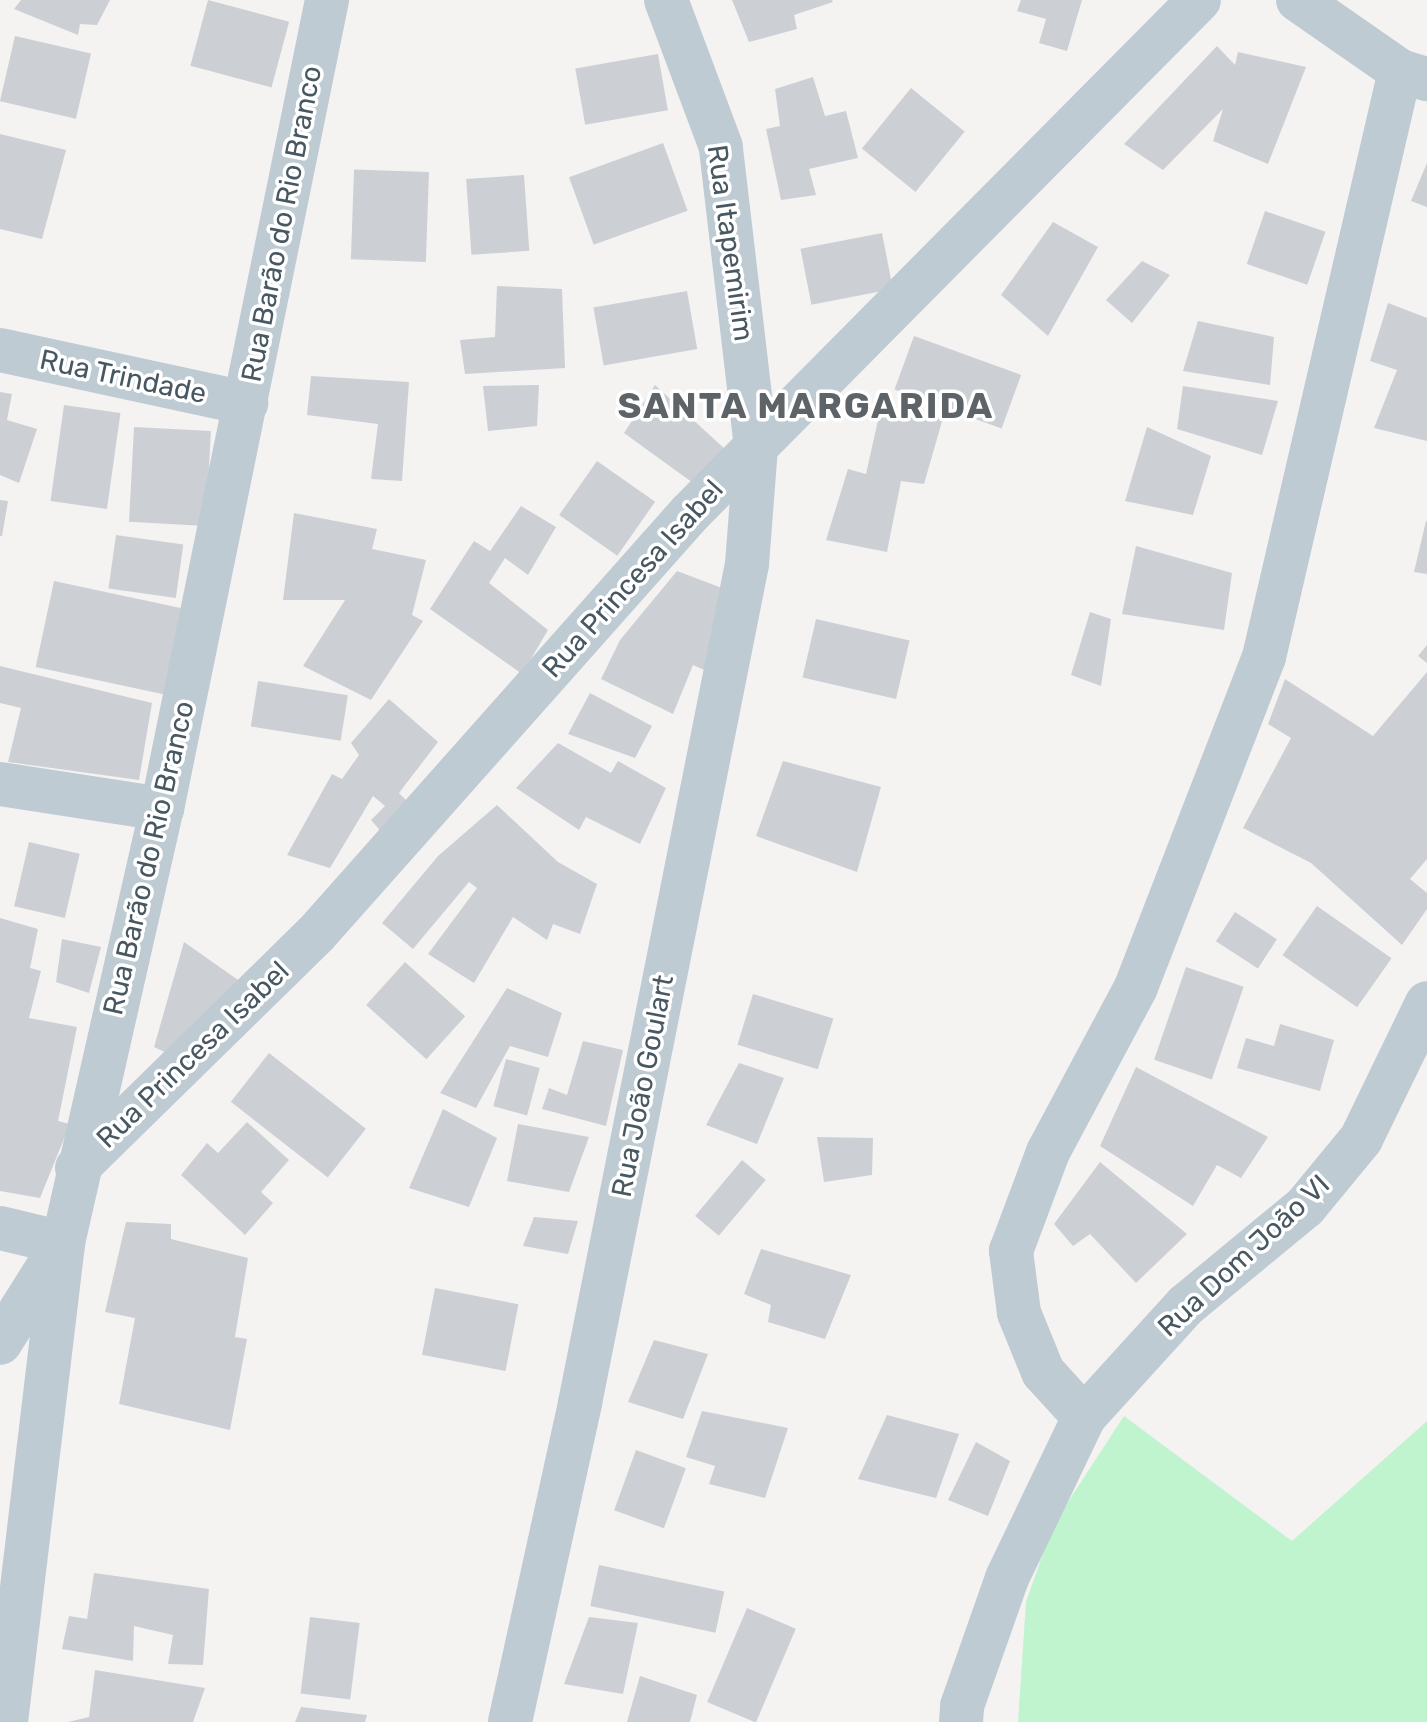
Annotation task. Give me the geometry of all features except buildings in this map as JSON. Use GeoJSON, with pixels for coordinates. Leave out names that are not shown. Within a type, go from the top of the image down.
{"type":"FeatureCollection","features":[{"type":"Feature","properties":{"kind":"street","name":"Rua Barão do Rio Branco"},"geometry":{"type":"LineString","coordinates":[[6,1722],[63,1243],[77,1168],[162,809],[327,0]]}},
{"type":"Feature","properties":{"kind":"street","name":"Rua Itapemirim"},"geometry":{"type":"LineString","coordinates":[[666,0],[721,147],[756,447]]}},
{"type":"Feature","properties":{"kind":"street","name":"Rua Princesa Isabel"},"geometry":{"type":"LineString","coordinates":[[77,1168],[316,934],[689,514],[1199,0]]}},
{"type":"Feature","properties":{"kind":"street"},"geometry":{"type":"LineString","coordinates":[[1084,1417],[1043,1372],[1019,1313],[1011,1251],[1048,1152],[1136,987],[1264,657],[1413,75],[1298,0]]}},
{"type":"Feature","properties":{"kind":"street","name":"Rua Trindade"},"geometry":{"type":"LineString","coordinates":[[0,350],[246,403]]}},
{"type":"Feature","properties":{"kind":"street","name":"Rua João Goulart"},"geometry":{"type":"LineString","coordinates":[[510,1722],[580,1403],[747,564],[756,447]]}},
{"type":"Feature","properties":{"kind":"street"},"geometry":{"type":"LineString","coordinates":[[0,784],[162,809]]}},
{"type":"Feature","properties":{"kind":"street","name":"Rua Dom João VI"},"geometry":{"type":"LineString","coordinates":[[961,1722],[962,1706],[1007,1578],[1084,1417],[1186,1305],[1314,1196],[1361,1139],[1427,1003]]}},
{"type":"Feature","properties":{"kind":"street"},"geometry":{"type":"LineString","coordinates":[[0,1228],[63,1243],[0,1343]]}},
{"type":"Feature","properties":{"kind":"green space"},"geometry":{"type":"Polygon","coordinates":[[[1124,1416],[1292,1541],[1427,1421],[1427,1722],[1018,1722],[1026,1602],[1053,1525],[1124,1416]]]}},
{"type":"Feature","properties":{"kind":"district","name":"SANTA MARGARIDA"},"geometry":{"type":"Point","coordinates":[806,406]}}]}
